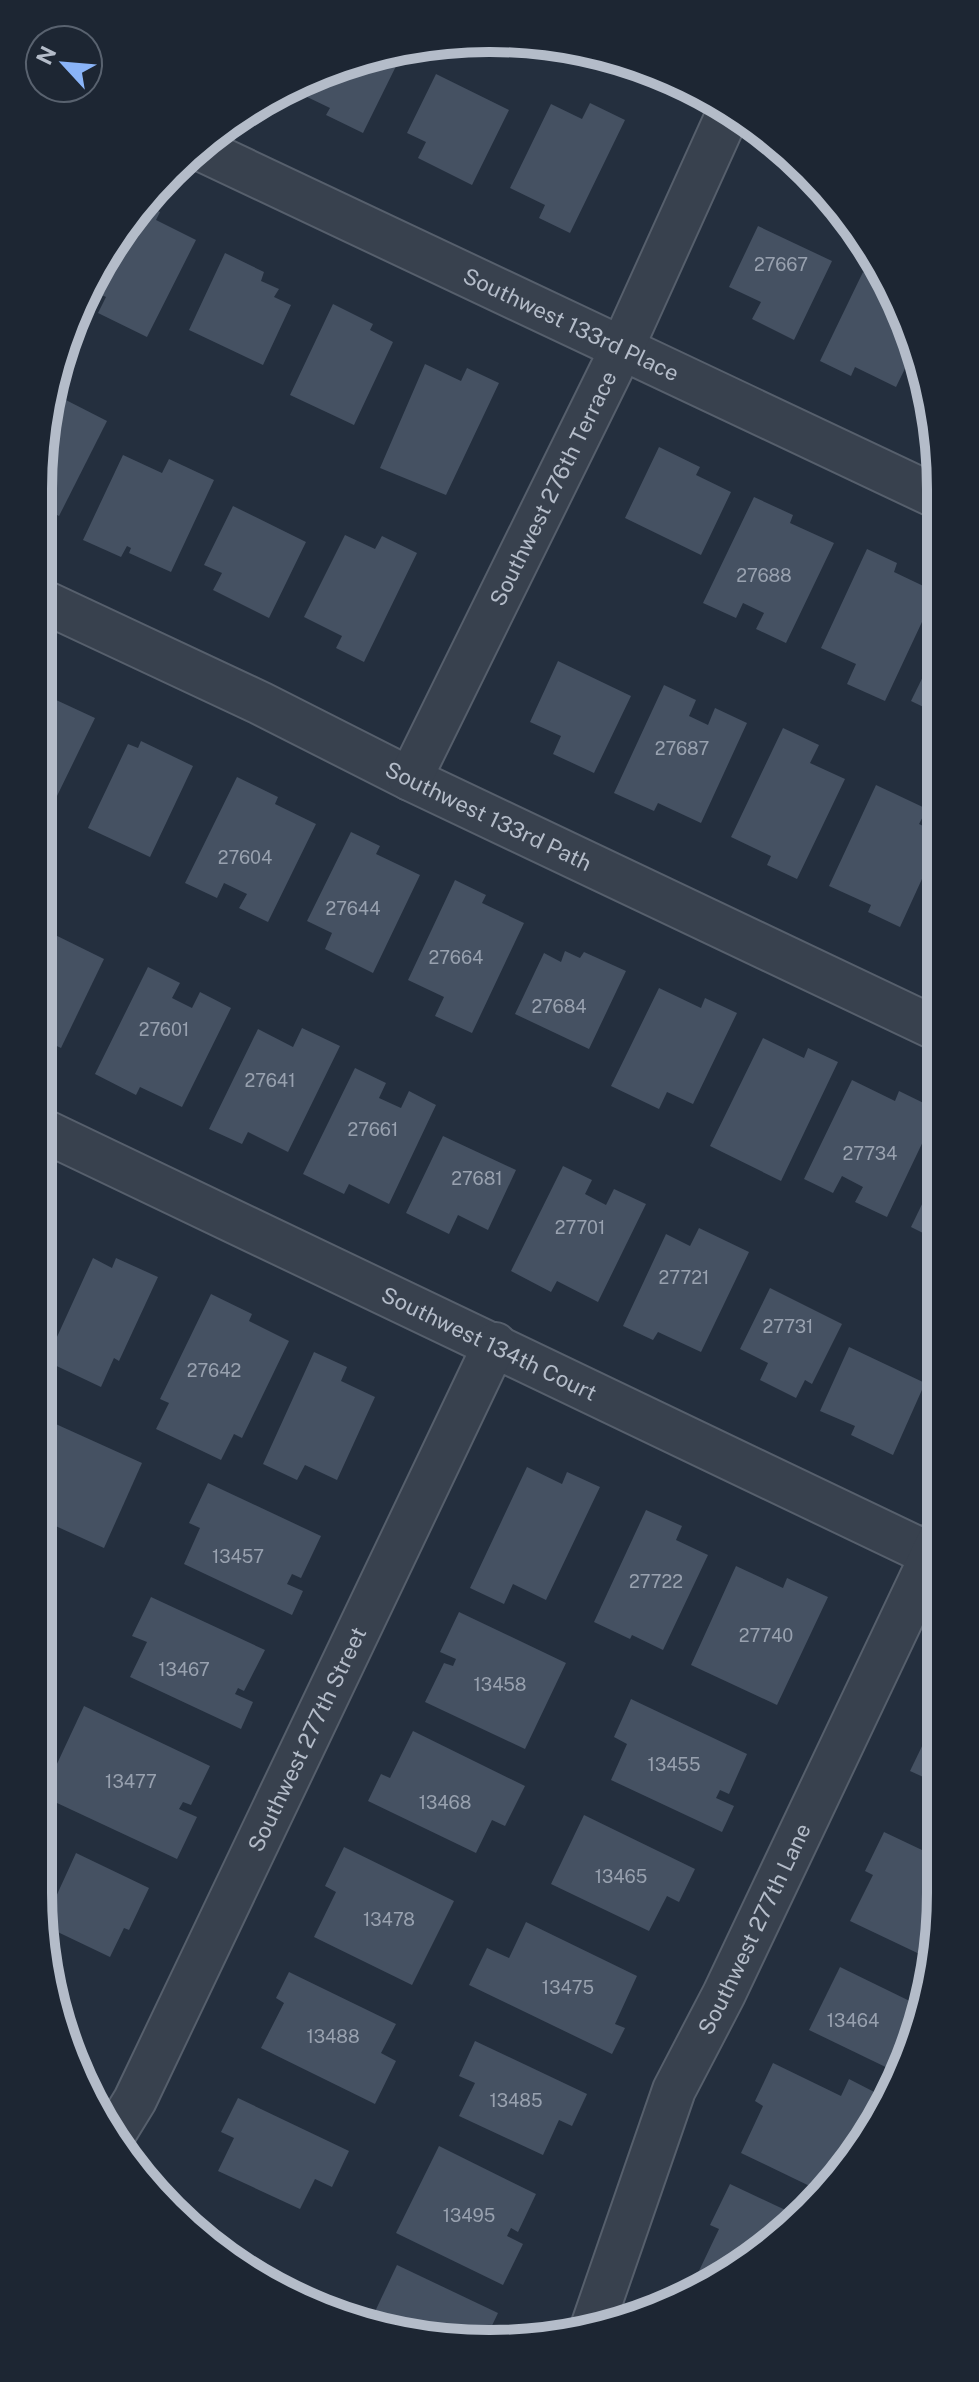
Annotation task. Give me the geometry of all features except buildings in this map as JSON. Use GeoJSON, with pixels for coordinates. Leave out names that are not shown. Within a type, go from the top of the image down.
{"type":"FeatureCollection","features":[{"type":"Feature","properties":{"kind":"street","name":"Southwest 276th Terrace"},"geometry":{"type":"LineString","coordinates":[[410,779],[622,348],[725,121]]}},
{"type":"Feature","properties":{"kind":"street","name":"Southwest 133rd Place"},"geometry":{"type":"LineString","coordinates":[[210,154],[927,492]]}},
{"type":"Feature","properties":{"kind":"street","name":"Southwest 133rd Path"},"geometry":{"type":"LineString","coordinates":[[52,606],[927,1024]]}},
{"type":"Feature","properties":{"kind":"street","name":"Southwest 134th Court"},"geometry":{"type":"LineString","coordinates":[[52,1144],[495,1344],[927,1545]]}},
{"type":"Feature","properties":{"kind":"street","name":"Southwest 277th Street"},"geometry":{"type":"LineString","coordinates":[[119,2125],[142,2086],[495,1344]]}},
{"type":"Feature","properties":{"kind":"street","name":"Southwest 277th Lane"},"geometry":{"type":"LineString","coordinates":[[596,2317],[674,2090],[724,1994],[927,1571]]}}]}
